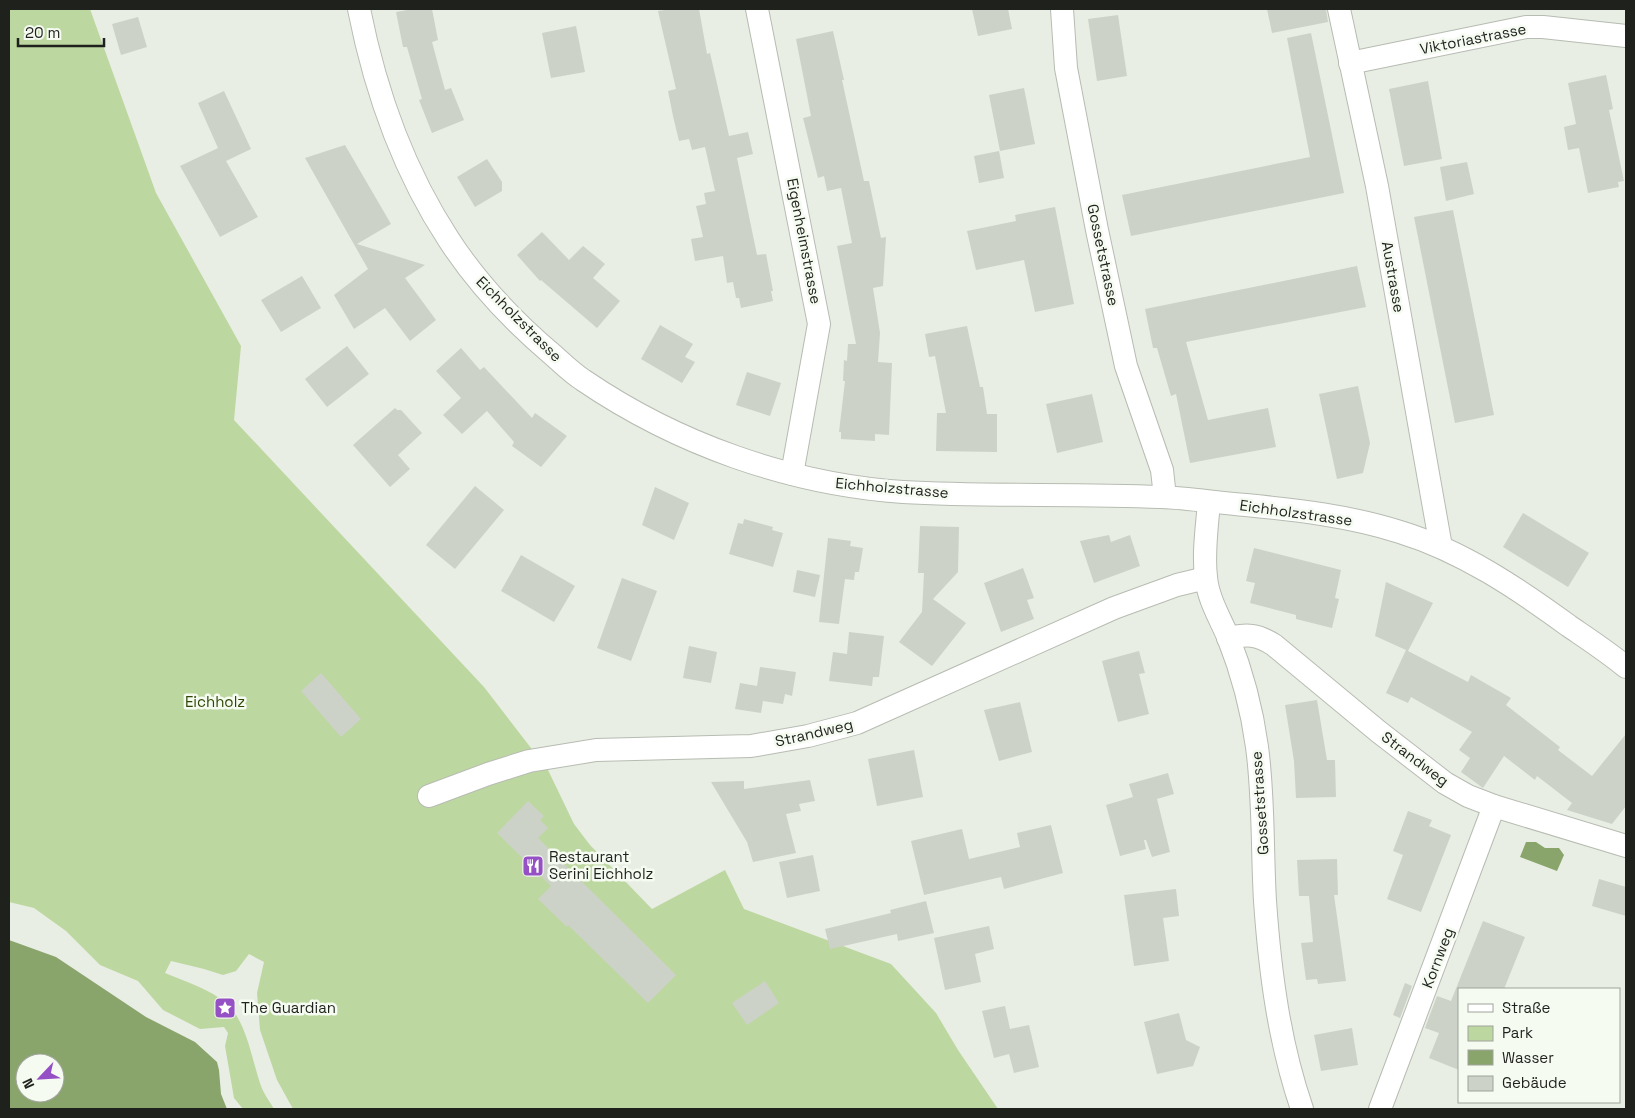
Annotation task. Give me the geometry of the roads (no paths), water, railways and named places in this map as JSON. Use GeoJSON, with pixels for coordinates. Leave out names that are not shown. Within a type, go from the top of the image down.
{"type":"FeatureCollection","features":[{"type":"Feature","properties":{"kind":"street","name":"Eichholzstrasse"},"geometry":{"type":"LineString","coordinates":[[359,9],[365,40],[378,85],[398,143],[428,204],[469,269],[507,312],[540,345],[580,378],[618,402],[663,426],[710,448],[754,464],[792,474],[853,486],[900,491],[1165,497],[1283,509],[1354,521],[1398,531],[1441,546],[1529,597],[1626,667]]}},
{"type":"Feature","properties":{"kind":"street","name":"Eigenheimstrasse"},"geometry":{"type":"LineString","coordinates":[[757,9],[819,324],[792,474]]}},
{"type":"Feature","properties":{"kind":"street","name":"Gossetstrasse"},"geometry":{"type":"LineString","coordinates":[[1062,9],[1066,68],[1099,240],[1126,366],[1162,470],[1165,497]]}},
{"type":"Feature","properties":{"kind":"street","name":"Austrasse"},"geometry":{"type":"LineString","coordinates":[[1338,9],[1377,186],[1441,546]]}},
{"type":"Feature","properties":{"kind":"street","name":"Viktoriastrasse"},"geometry":{"type":"LineString","coordinates":[[1350,63],[1526,27],[1543,27],[1626,36]]}},
{"type":"Feature","properties":{"kind":"street","name":"Gossetstrasse"},"geometry":{"type":"LineString","coordinates":[[1209,502],[1206,578],[1212,601],[1228,638],[1244,687],[1257,746],[1261,784],[1265,900],[1271,970],[1280,1027],[1294,1085],[1302,1109]]}},
{"type":"Feature","properties":{"kind":"street","name":"Strandweg"},"geometry":{"type":"LineString","coordinates":[[429,796],[529,761],[596,750],[751,746],[857,724],[1114,608],[1177,585],[1206,578]]}},
{"type":"Feature","properties":{"kind":"street","name":"Strandweg"},"geometry":{"type":"LineString","coordinates":[[1228,638],[1244,634],[1263,638],[1274,645],[1379,732],[1445,783],[1468,796],[1494,806],[1626,846]]}},
{"type":"Feature","properties":{"kind":"street","name":"Kornweg"},"geometry":{"type":"LineString","coordinates":[[1380,1109],[1494,806]]}},
{"type":"Feature","properties":{"kind":"water"},"geometry":{"type":"Polygon","coordinates":[[[1526,842],[1536,842],[1545,848],[1559,848],[1564,855],[1557,871],[1520,857],[1526,842]]]}},
{"type":"Feature","properties":{"kind":"water"},"geometry":{"type":"Polygon","coordinates":[[[9,940],[56,957],[146,1017],[195,1042],[217,1062],[221,1094],[227,1109],[9,1109],[9,940]]]}},
{"type":"Feature","properties":{"kind":"place","name":"Restaurant Serini Eichholz"},"geometry":{"type":"Point","coordinates":[533,866]}},
{"type":"Feature","properties":{"kind":"place","name":"The Guardian"},"geometry":{"type":"Point","coordinates":[225,1008]}},
{"type":"Feature","properties":{"kind":"park label","name":"Eichholz"},"geometry":{"type":"Point","coordinates":[215,702]}}]}
